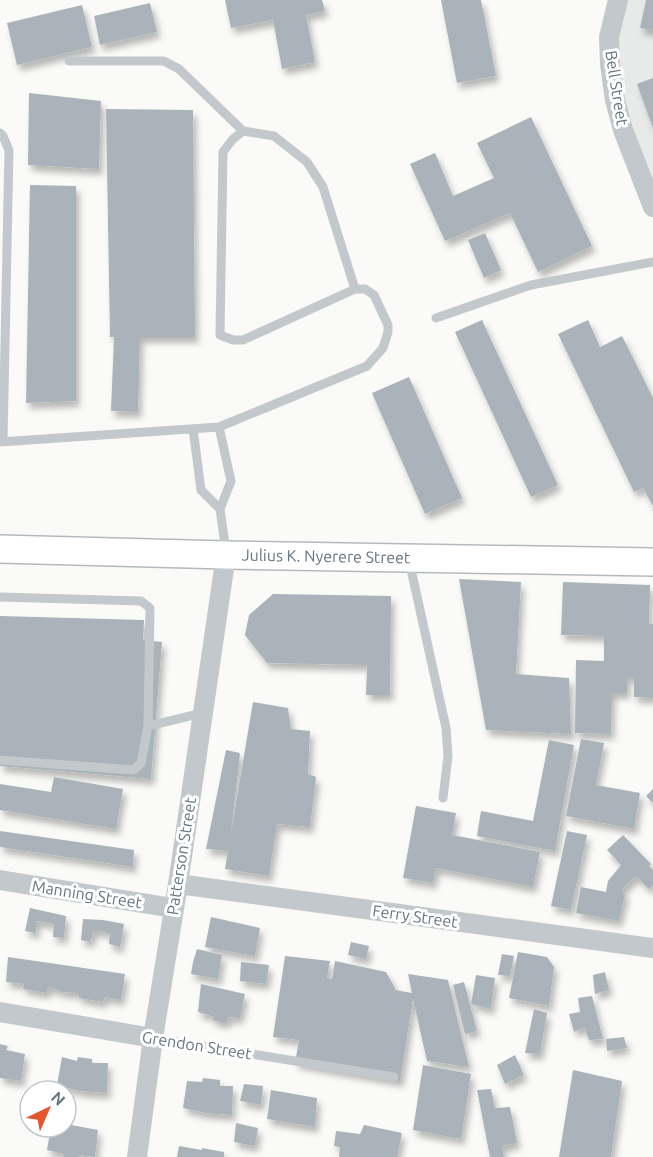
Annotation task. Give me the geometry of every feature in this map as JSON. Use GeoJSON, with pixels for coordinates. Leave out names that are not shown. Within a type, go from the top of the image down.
{"type":"FeatureCollection","features":[{"type":"Feature","properties":{"kind":"street","name":"Bell Street"},"geometry":{"type":"LineString","coordinates":[[618,0],[609,37],[615,100],[623,130],[653,207]]}},
{"type":"Feature","properties":{"kind":"street","name":"Julius K. Nyerere Street"},"geometry":{"type":"LineString","coordinates":[[0,549],[653,562]]}},
{"type":"Feature","properties":{"kind":"street","name":"Patterson Street"},"geometry":{"type":"LineString","coordinates":[[137,1157],[226,555]]}},
{"type":"Feature","properties":{"kind":"street","name":"Manning Street"},"geometry":{"type":"LineString","coordinates":[[0,880],[173,908]]}},
{"type":"Feature","properties":{"kind":"street","name":"Ferry Street"},"geometry":{"type":"LineString","coordinates":[[178,884],[653,948]]}},
{"type":"Feature","properties":{"kind":"street","name":"Grendon Street"},"geometry":{"type":"LineString","coordinates":[[0,1012],[153,1038]]}},
{"type":"Feature","properties":{"kind":"lane"},"geometry":{"type":"LineString","coordinates":[[69,61],[164,61],[179,69],[243,131],[274,136],[306,162],[323,187],[355,289]]}},
{"type":"Feature","properties":{"kind":"lane"},"geometry":{"type":"LineString","coordinates":[[0,134],[9,150],[1,442],[219,427],[367,366],[382,348],[388,325],[374,295],[365,289],[355,289],[243,340],[232,340],[220,335],[223,152],[243,131]]}},
{"type":"Feature","properties":{"kind":"lane"},"geometry":{"type":"LineString","coordinates":[[436,318],[531,285],[653,262]]}},
{"type":"Feature","properties":{"kind":"lane"},"geometry":{"type":"LineString","coordinates":[[219,427],[231,481],[220,509],[226,555]]}},
{"type":"Feature","properties":{"kind":"lane"},"geometry":{"type":"LineString","coordinates":[[194,429],[201,490],[220,509]]}},
{"type":"Feature","properties":{"kind":"lane"},"geometry":{"type":"LineString","coordinates":[[408,557],[446,728],[448,756],[443,798]]}},
{"type":"Feature","properties":{"kind":"lane"},"geometry":{"type":"LineString","coordinates":[[0,597],[141,601],[150,608],[148,726],[141,763],[137,768],[132,771],[0,759]]}},
{"type":"Feature","properties":{"kind":"lane"},"geometry":{"type":"LineString","coordinates":[[148,726],[202,713]]}},
{"type":"Feature","properties":{"kind":"lane","name":"Grendon Street"},"geometry":{"type":"LineString","coordinates":[[153,1038],[394,1077]]}},
{"type":"Feature","properties":{"kind":"shaded area"},"geometry":{"type":"Polygon","coordinates":[[[618,0],[653,0],[653,211],[623,130],[609,37],[618,0]]]}},
{"type":"Feature","properties":{"kind":"building"},"geometry":{"type":"Polygon","coordinates":[[[225,0],[322,0],[325,11],[306,15],[315,62],[282,69],[273,20],[231,28],[225,0]]]}},
{"type":"Feature","properties":{"kind":"building"},"geometry":{"type":"Polygon","coordinates":[[[441,0],[481,0],[496,76],[457,83],[441,0]]]}},
{"type":"Feature","properties":{"kind":"building"},"geometry":{"type":"Polygon","coordinates":[[[646,0],[653,0],[653,30],[640,28],[646,0]]]}},
{"type":"Feature","properties":{"kind":"building"},"geometry":{"type":"Polygon","coordinates":[[[150,3],[157,32],[100,45],[94,16],[150,3]]]}},
{"type":"Feature","properties":{"kind":"building"},"geometry":{"type":"Polygon","coordinates":[[[82,5],[92,47],[17,65],[7,23],[82,5]]]}},
{"type":"Feature","properties":{"kind":"building"},"geometry":{"type":"Polygon","coordinates":[[[653,78],[653,128],[637,84],[653,78]]]}},
{"type":"Feature","properties":{"kind":"building"},"geometry":{"type":"Polygon","coordinates":[[[29,93],[101,101],[99,169],[28,165],[29,93]]]}},
{"type":"Feature","properties":{"kind":"building"},"geometry":{"type":"Polygon","coordinates":[[[106,109],[193,110],[195,337],[140,337],[138,412],[111,411],[114,337],[110,337],[106,109]]]}},
{"type":"Feature","properties":{"kind":"building"},"geometry":{"type":"Polygon","coordinates":[[[531,117],[592,246],[538,272],[510,213],[445,241],[410,164],[435,153],[453,196],[494,178],[477,143],[531,117]]]}},
{"type":"Feature","properties":{"kind":"building"},"geometry":{"type":"Polygon","coordinates":[[[30,185],[76,186],[76,401],[26,403],[30,185]]]}},
{"type":"Feature","properties":{"kind":"building"},"geometry":{"type":"Polygon","coordinates":[[[485,233],[501,270],[484,278],[468,240],[485,233]]]}},
{"type":"Feature","properties":{"kind":"building"},"geometry":{"type":"Polygon","coordinates":[[[482,320],[558,485],[531,497],[455,332],[482,320]]]}},
{"type":"Feature","properties":{"kind":"building"},"geometry":{"type":"Polygon","coordinates":[[[588,320],[600,347],[622,336],[653,398],[653,506],[643,488],[634,492],[558,334],[588,320]]]}},
{"type":"Feature","properties":{"kind":"building"},"geometry":{"type":"Polygon","coordinates":[[[409,377],[462,498],[425,514],[372,393],[409,377]]]}},
{"type":"Feature","properties":{"kind":"building"},"geometry":{"type":"Polygon","coordinates":[[[459,579],[521,582],[516,674],[569,678],[571,734],[486,730],[459,579]]]}},
{"type":"Feature","properties":{"kind":"building"},"geometry":{"type":"Polygon","coordinates":[[[563,582],[650,585],[649,624],[653,624],[653,698],[634,697],[634,677],[627,677],[627,693],[612,693],[611,734],[575,733],[576,660],[604,661],[604,636],[561,635],[563,582]]]}},
{"type":"Feature","properties":{"kind":"building"},"geometry":{"type":"Polygon","coordinates":[[[273,594],[391,596],[390,695],[366,695],[367,665],[267,663],[245,635],[249,615],[273,594]]]}},
{"type":"Feature","properties":{"kind":"building"},"geometry":{"type":"Polygon","coordinates":[[[0,616],[144,620],[143,640],[162,642],[151,779],[0,766],[0,616]]]}},
{"type":"Feature","properties":{"kind":"building"},"geometry":{"type":"Polygon","coordinates":[[[253,702],[288,708],[291,729],[310,731],[308,774],[316,777],[310,827],[277,824],[269,876],[225,869],[228,851],[206,849],[226,750],[240,753],[231,833],[253,702]]]}},
{"type":"Feature","properties":{"kind":"building"},"geometry":{"type":"Polygon","coordinates":[[[581,739],[604,743],[596,785],[640,793],[634,829],[566,816],[581,739]]]}},
{"type":"Feature","properties":{"kind":"building"},"geometry":{"type":"Polygon","coordinates":[[[549,740],[574,745],[555,851],[477,836],[481,811],[533,821],[549,740]]]}},
{"type":"Feature","properties":{"kind":"building"},"geometry":{"type":"Polygon","coordinates":[[[54,777],[123,789],[116,829],[0,810],[0,784],[51,792],[54,777]]]}},
{"type":"Feature","properties":{"kind":"building"},"geometry":{"type":"Polygon","coordinates":[[[653,789],[653,803],[646,796],[653,789]]]}},
{"type":"Feature","properties":{"kind":"building"},"geometry":{"type":"Polygon","coordinates":[[[416,806],[456,813],[452,835],[540,852],[533,887],[436,868],[433,883],[403,878],[416,806]]]}},
{"type":"Feature","properties":{"kind":"building"},"geometry":{"type":"Polygon","coordinates":[[[0,831],[134,850],[133,867],[0,847],[0,831]]]}},
{"type":"Feature","properties":{"kind":"building"},"geometry":{"type":"Polygon","coordinates":[[[567,831],[587,835],[571,910],[551,906],[567,831]]]}},
{"type":"Feature","properties":{"kind":"building"},"geometry":{"type":"Polygon","coordinates":[[[623,835],[651,864],[649,866],[653,870],[653,885],[649,889],[636,876],[622,889],[625,895],[619,921],[576,913],[581,887],[606,892],[608,881],[621,865],[607,850],[623,835]]]}},
{"type":"Feature","properties":{"kind":"building"},"geometry":{"type":"Polygon","coordinates":[[[30,908],[66,916],[64,938],[53,937],[54,924],[37,921],[36,933],[25,931],[30,908]]]}},
{"type":"Feature","properties":{"kind":"building"},"geometry":{"type":"Polygon","coordinates":[[[211,917],[260,928],[255,956],[205,947],[211,917]]]}},
{"type":"Feature","properties":{"kind":"building"},"geometry":{"type":"Polygon","coordinates":[[[83,919],[124,924],[120,947],[109,944],[110,934],[101,931],[94,931],[90,942],[81,940],[83,919]]]}},
{"type":"Feature","properties":{"kind":"building"},"geometry":{"type":"Polygon","coordinates":[[[351,942],[369,946],[366,959],[348,955],[351,942]]]}},
{"type":"Feature","properties":{"kind":"building"},"geometry":{"type":"Polygon","coordinates":[[[197,949],[222,955],[218,979],[191,974],[197,949]]]}},
{"type":"Feature","properties":{"kind":"building"},"geometry":{"type":"Polygon","coordinates":[[[518,952],[547,957],[554,967],[549,1006],[509,998],[518,952]]]}},
{"type":"Feature","properties":{"kind":"building"},"geometry":{"type":"Polygon","coordinates":[[[502,954],[514,956],[510,976],[498,975],[502,954]]]}},
{"type":"Feature","properties":{"kind":"building"},"geometry":{"type":"Polygon","coordinates":[[[285,956],[330,961],[327,978],[332,979],[335,961],[386,972],[395,990],[412,993],[408,974],[448,980],[469,1067],[427,1061],[413,999],[400,1081],[295,1063],[299,1040],[273,1037],[285,956]]]}},
{"type":"Feature","properties":{"kind":"building"},"geometry":{"type":"Polygon","coordinates":[[[8,957],[125,974],[121,1000],[105,997],[103,1002],[79,998],[78,993],[63,992],[48,987],[47,993],[23,989],[24,984],[6,982],[8,957]]]}},
{"type":"Feature","properties":{"kind":"building"},"geometry":{"type":"Polygon","coordinates":[[[241,962],[269,965],[266,984],[240,981],[241,962]]]}},
{"type":"Feature","properties":{"kind":"building"},"geometry":{"type":"Polygon","coordinates":[[[605,972],[609,990],[595,994],[593,975],[605,972]]]}},
{"type":"Feature","properties":{"kind":"building"},"geometry":{"type":"Polygon","coordinates":[[[476,975],[495,978],[491,1009],[471,1004],[476,975]]]}},
{"type":"Feature","properties":{"kind":"building"},"geometry":{"type":"Polygon","coordinates":[[[464,982],[477,1031],[465,1034],[453,985],[464,982]]]}},
{"type":"Feature","properties":{"kind":"building"},"geometry":{"type":"Polygon","coordinates":[[[201,984],[245,994],[240,1018],[228,1017],[227,1022],[220,1022],[212,1020],[214,1017],[198,1012],[201,984]]]}},
{"type":"Feature","properties":{"kind":"building"},"geometry":{"type":"Polygon","coordinates":[[[592,996],[603,1039],[589,1040],[584,1027],[574,1032],[569,1014],[580,1012],[578,998],[592,996]]]}},
{"type":"Feature","properties":{"kind":"building"},"geometry":{"type":"Polygon","coordinates":[[[534,1009],[547,1013],[540,1054],[525,1053],[534,1009]]]}},
{"type":"Feature","properties":{"kind":"building"},"geometry":{"type":"Polygon","coordinates":[[[624,1037],[627,1048],[607,1051],[606,1039],[624,1037]]]}},
{"type":"Feature","properties":{"kind":"building"},"geometry":{"type":"Polygon","coordinates":[[[0,1044],[8,1046],[6,1050],[25,1054],[21,1079],[0,1078],[0,1044]]]}},
{"type":"Feature","properties":{"kind":"building"},"geometry":{"type":"Polygon","coordinates":[[[515,1055],[524,1075],[505,1084],[497,1065],[515,1055]]]}},
{"type":"Feature","properties":{"kind":"building"},"geometry":{"type":"Polygon","coordinates":[[[62,1057],[77,1061],[78,1057],[92,1059],[92,1063],[108,1063],[107,1093],[78,1090],[78,1079],[58,1079],[62,1057]]]}},
{"type":"Feature","properties":{"kind":"building"},"geometry":{"type":"Polygon","coordinates":[[[423,1065],[471,1074],[461,1139],[413,1130],[423,1065]]]}},
{"type":"Feature","properties":{"kind":"building"},"geometry":{"type":"Polygon","coordinates":[[[573,1070],[622,1081],[611,1157],[559,1157],[573,1070]]]}},
{"type":"Feature","properties":{"kind":"building"},"geometry":{"type":"Polygon","coordinates":[[[203,1078],[220,1080],[220,1086],[233,1086],[232,1115],[183,1108],[187,1081],[202,1082],[203,1078]]]}},
{"type":"Feature","properties":{"kind":"building"},"geometry":{"type":"Polygon","coordinates":[[[244,1084],[263,1086],[261,1105],[240,1101],[244,1084]]]}},
{"type":"Feature","properties":{"kind":"building"},"geometry":{"type":"Polygon","coordinates":[[[491,1089],[495,1108],[510,1107],[517,1143],[502,1146],[504,1157],[490,1157],[477,1090],[491,1089]]]}},
{"type":"Feature","properties":{"kind":"building"},"geometry":{"type":"Polygon","coordinates":[[[271,1090],[317,1098],[315,1127],[267,1119],[271,1090]]]}},
{"type":"Feature","properties":{"kind":"building"},"geometry":{"type":"Polygon","coordinates":[[[236,1123],[258,1128],[255,1146],[234,1142],[236,1123]]]}},
{"type":"Feature","properties":{"kind":"building"},"geometry":{"type":"Polygon","coordinates":[[[364,1125],[402,1133],[397,1157],[339,1157],[340,1147],[334,1146],[336,1131],[360,1134],[364,1125]]]}},
{"type":"Feature","properties":{"kind":"building"},"geometry":{"type":"Polygon","coordinates":[[[78,1126],[98,1130],[95,1157],[80,1155],[79,1157],[64,1157],[64,1154],[47,1150],[49,1139],[78,1139],[78,1126]]]}},
{"type":"Feature","properties":{"kind":"building"},"geometry":{"type":"Polygon","coordinates":[[[179,1146],[224,1152],[224,1157],[177,1157],[179,1146]]]}}]}
